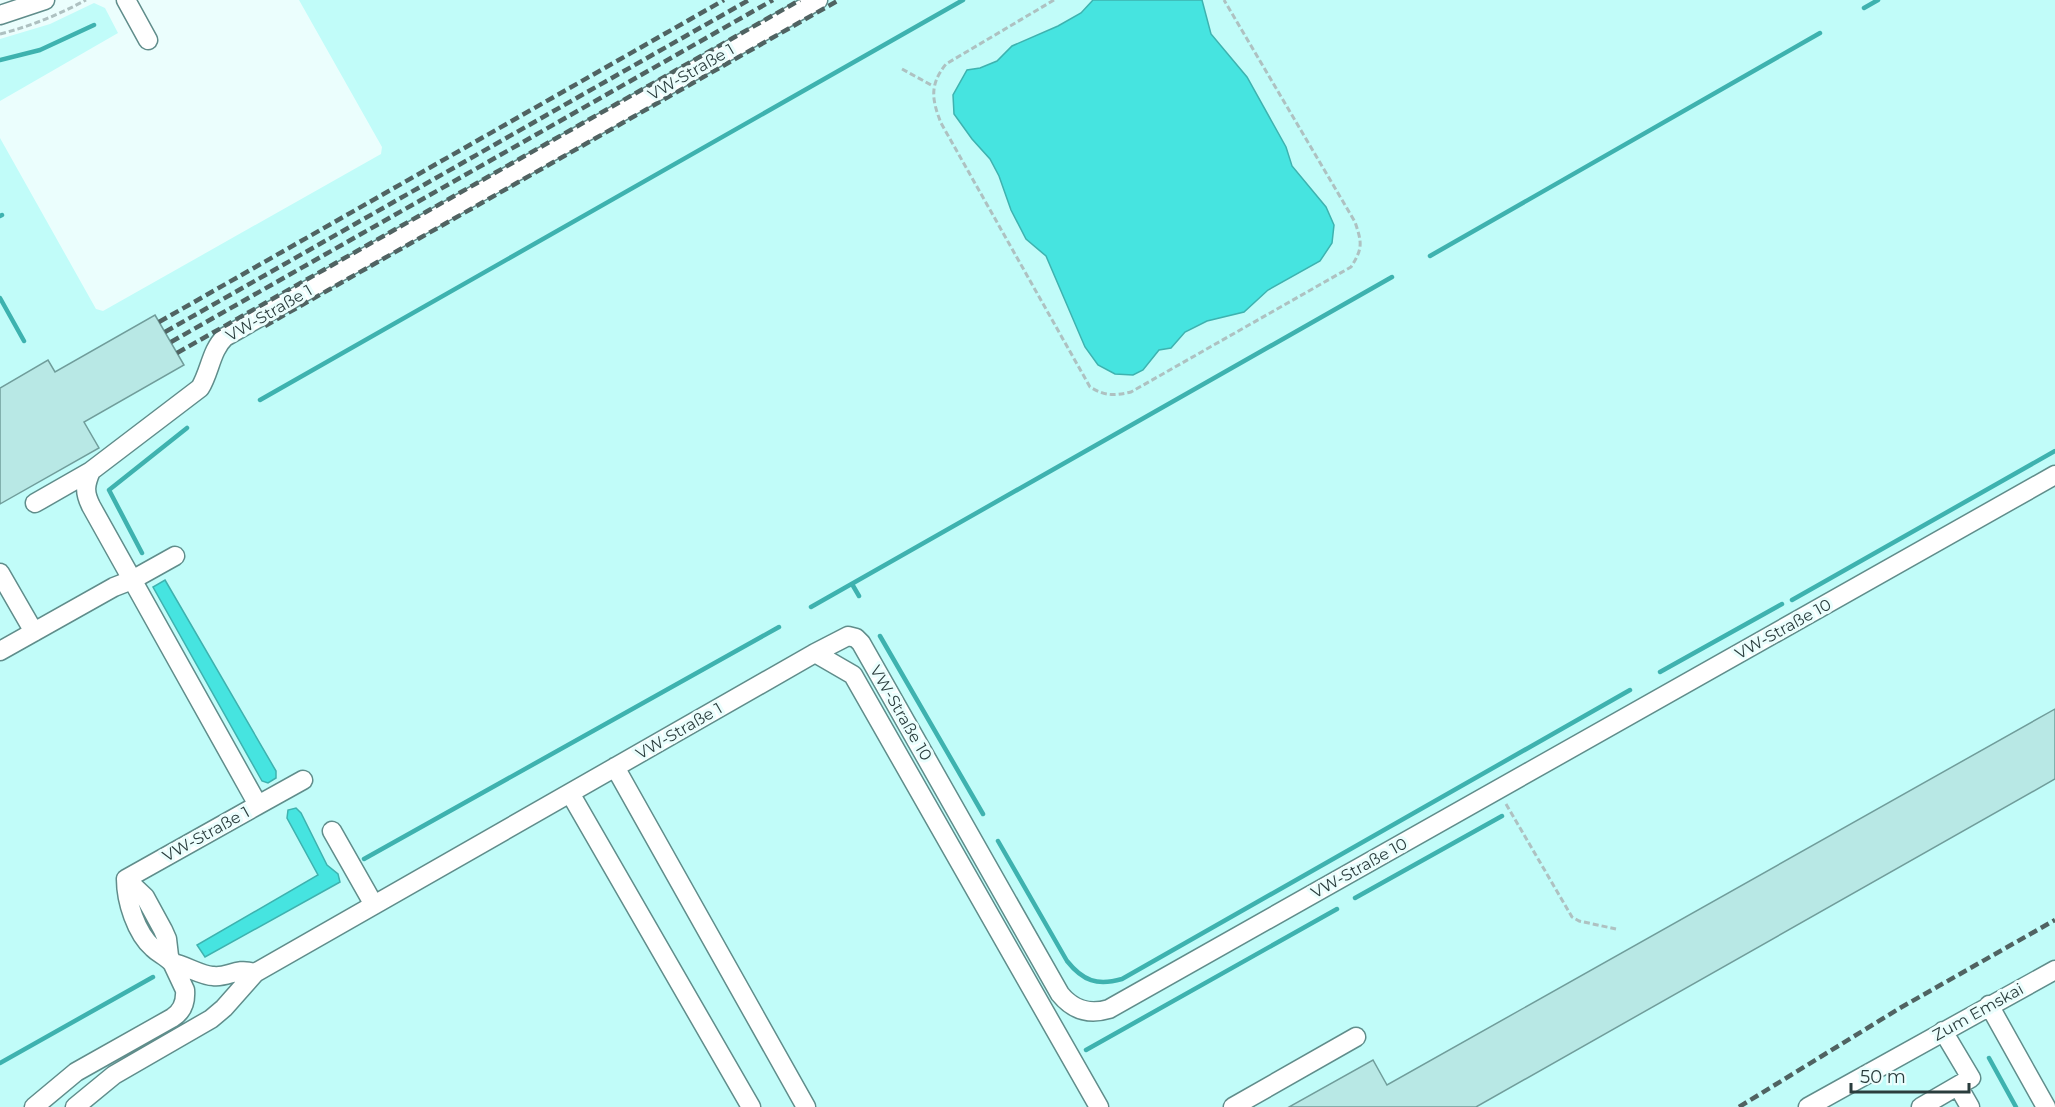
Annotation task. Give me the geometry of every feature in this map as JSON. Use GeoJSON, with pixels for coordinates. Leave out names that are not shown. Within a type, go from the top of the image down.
{"type":"FeatureCollection","features":[{"type":"Feature","properties":{"kind":"street"},"geometry":{"type":"LineString","coordinates":[[0,15],[45,0]]}},
{"type":"Feature","properties":{"kind":"street"},"geometry":{"type":"LineString","coordinates":[[126,0],[148,40]]}},
{"type":"Feature","properties":{"kind":"street","name":"VW-Straße 1"},"geometry":{"type":"LineString","coordinates":[[34,1107],[82,1068],[177,1014],[182,1008],[186,996],[172,963],[163,930],[145,897],[126,879],[258,805],[86,495],[85,483],[91,471],[200,388],[217,347],[225,337],[818,0]]}},
{"type":"Feature","properties":{"kind":"street"},"geometry":{"type":"LineString","coordinates":[[35,503],[91,471]]}},
{"type":"Feature","properties":{"kind":"street","name":"VW-Straße 10"},"geometry":{"type":"LineString","coordinates":[[815,653],[848,636],[856,638],[861,643],[1059,994],[1066,1002],[1084,1011],[1094,1012],[1109,1009],[2055,475]]}},
{"type":"Feature","properties":{"kind":"street"},"geometry":{"type":"LineString","coordinates":[[0,651],[114,586],[132,580],[175,556]]}},
{"type":"Feature","properties":{"kind":"street"},"geometry":{"type":"LineString","coordinates":[[0,573],[34,632]]}},
{"type":"Feature","properties":{"kind":"street"},"geometry":{"type":"LineString","coordinates":[[815,653],[853,675],[1099,1107]]}},
{"type":"Feature","properties":{"kind":"street","name":"VW-Straße 1"},"geometry":{"type":"LineString","coordinates":[[87,1103],[114,1075],[211,1019],[255,973],[815,653]]}},
{"type":"Feature","properties":{"kind":"street"},"geometry":{"type":"LineString","coordinates":[[615,767],[806,1107]]}},
{"type":"Feature","properties":{"kind":"street"},"geometry":{"type":"LineString","coordinates":[[258,805],[303,780]]}},
{"type":"Feature","properties":{"kind":"street"},"geometry":{"type":"LineString","coordinates":[[570,793],[751,1107]]}},
{"type":"Feature","properties":{"kind":"street"},"geometry":{"type":"LineString","coordinates":[[332,831],[374,905]]}},
{"type":"Feature","properties":{"kind":"street"},"geometry":{"type":"LineString","coordinates":[[172,963],[184,965],[211,976],[242,970],[255,973]]}},
{"type":"Feature","properties":{"kind":"street","name":"Zum Emskai"},"geometry":{"type":"LineString","coordinates":[[1808,1107],[2055,970]]}},
{"type":"Feature","properties":{"kind":"street"},"geometry":{"type":"LineString","coordinates":[[1989,1005],[2046,1107]]}},
{"type":"Feature","properties":{"kind":"street"},"geometry":{"type":"LineString","coordinates":[[1921,1107],[1971,1078],[1942,1031]]}},
{"type":"Feature","properties":{"kind":"street"},"geometry":{"type":"LineString","coordinates":[[1233,1107],[1356,1037]]}},
{"type":"Feature","properties":{"kind":"street"},"geometry":{"type":"LineString","coordinates":[[1958,1086],[1970,1107]]}},
{"type":"Feature","properties":{"kind":"path"},"geometry":{"type":"LineString","coordinates":[[1054,0],[946,64],[938,74],[933,86],[935,107],[941,123],[1090,387],[1103,395],[1115,396],[1131,392],[1351,267],[1360,254],[1360,237],[1355,222],[1224,0]]}},
{"type":"Feature","properties":{"kind":"path"},"geometry":{"type":"LineString","coordinates":[[902,69],[933,86]]}},
{"type":"Feature","properties":{"kind":"path"},"geometry":{"type":"LineString","coordinates":[[1497,790],[1572,917],[1579,921],[1616,929]]}},
{"type":"Feature","properties":{"kind":"shaded area"},"geometry":{"type":"Polygon","coordinates":[[[299,0],[2055,0],[2055,1107],[0,1107],[0,138],[96,309],[103,311],[381,154],[382,147],[299,0]]]}},
{"type":"Feature","properties":{"kind":"shaded area"},"geometry":{"type":"Polygon","coordinates":[[[94,3],[105,8],[118,33],[0,101],[0,39],[50,24],[94,3]]]}},
{"type":"Feature","properties":{"kind":"water"},"geometry":{"type":"Polygon","coordinates":[[[1093,0],[1202,0],[1211,34],[1247,77],[1286,147],[1292,166],[1326,207],[1334,225],[1332,243],[1320,261],[1268,290],[1244,312],[1207,321],[1185,332],[1171,348],[1159,350],[1143,370],[1133,375],[1115,374],[1098,365],[1085,347],[1046,256],[1026,239],[990,159],[954,114],[953,95],[967,70],[980,68],[997,61],[1012,46],[1058,26],[1081,13],[1093,0]]]}},
{"type":"Feature","properties":{"kind":"water"},"geometry":{"type":"Polygon","coordinates":[[[165,580],[276,771],[276,778],[268,783],[262,781],[153,587],[165,580]]]}},
{"type":"Feature","properties":{"kind":"water"},"geometry":{"type":"Polygon","coordinates":[[[296,808],[301,813],[327,865],[338,874],[340,882],[205,957],[197,945],[318,875],[287,818],[288,810],[296,808]]]}},
{"type":"Feature","properties":{"kind":"building"},"geometry":{"type":"Polygon","coordinates":[[[155,315],[184,365],[84,422],[99,448],[0,504],[0,388],[48,360],[55,372],[155,315]]]}},
{"type":"Feature","properties":{"kind":"building"},"geometry":{"type":"Polygon","coordinates":[[[2055,709],[2055,779],[1476,1107],[1289,1107],[1373,1060],[1387,1085],[2055,709]]]}},
{"type":"Feature","properties":{"kind":"waterway"},"geometry":{"type":"LineString","coordinates":[[260,400],[963,0]]}},
{"type":"Feature","properties":{"kind":"waterway"},"geometry":{"type":"LineString","coordinates":[[1864,8],[1878,0]]}},
{"type":"Feature","properties":{"kind":"waterway"},"geometry":{"type":"LineString","coordinates":[[0,60],[40,50],[94,25]]}},
{"type":"Feature","properties":{"kind":"waterway"},"geometry":{"type":"LineString","coordinates":[[1430,256],[1820,33]]}},
{"type":"Feature","properties":{"kind":"waterway"},"geometry":{"type":"LineString","coordinates":[[811,607],[1392,277]]}},
{"type":"Feature","properties":{"kind":"waterway"},"geometry":{"type":"LineString","coordinates":[[0,298],[24,341]]}},
{"type":"Feature","properties":{"kind":"waterway"},"geometry":{"type":"LineString","coordinates":[[142,553],[109,490],[187,428]]}},
{"type":"Feature","properties":{"kind":"waterway"},"geometry":{"type":"LineString","coordinates":[[1792,600],[2055,451]]}},
{"type":"Feature","properties":{"kind":"waterway"},"geometry":{"type":"LineString","coordinates":[[852,584],[859,596]]}},
{"type":"Feature","properties":{"kind":"waterway"},"geometry":{"type":"LineString","coordinates":[[1660,672],[1782,604]]}},
{"type":"Feature","properties":{"kind":"waterway"},"geometry":{"type":"LineString","coordinates":[[364,859],[779,627]]}},
{"type":"Feature","properties":{"kind":"waterway"},"geometry":{"type":"LineString","coordinates":[[880,636],[983,814]]}},
{"type":"Feature","properties":{"kind":"waterway"},"geometry":{"type":"LineString","coordinates":[[998,841],[1073,968],[1085,977],[1098,982],[1122,979],[1630,690]]}},
{"type":"Feature","properties":{"kind":"waterway"},"geometry":{"type":"LineString","coordinates":[[1355,898],[1502,816]]}},
{"type":"Feature","properties":{"kind":"waterway"},"geometry":{"type":"LineString","coordinates":[[1086,1050],[1337,909]]}},
{"type":"Feature","properties":{"kind":"waterway"},"geometry":{"type":"LineString","coordinates":[[0,1063],[153,977]]}},
{"type":"Feature","properties":{"kind":"waterway"},"geometry":{"type":"LineString","coordinates":[[1989,1058],[2016,1107]]}},
{"type":"Feature","properties":{"kind":"railway"},"geometry":{"type":"LineString","coordinates":[[159,322],[724,0]]}},
{"type":"Feature","properties":{"kind":"railway"},"geometry":{"type":"LineString","coordinates":[[165,332],[749,0]]}},
{"type":"Feature","properties":{"kind":"railway"},"geometry":{"type":"LineString","coordinates":[[171,342],[773,0]]}},
{"type":"Feature","properties":{"kind":"railway"},"geometry":{"type":"LineString","coordinates":[[177,353],[800,0]]}},
{"type":"Feature","properties":{"kind":"railway"},"geometry":{"type":"LineString","coordinates":[[265,326],[839,0]]}},
{"type":"Feature","properties":{"kind":"railway"},"geometry":{"type":"LineString","coordinates":[[1739,1107],[1900,1008],[2055,920]]}}]}
